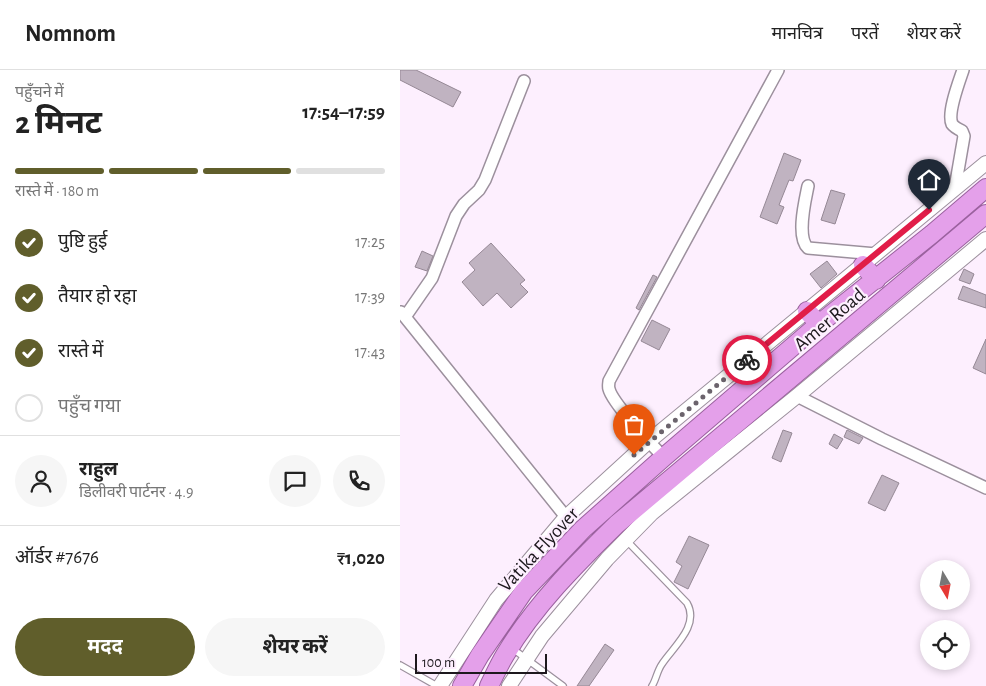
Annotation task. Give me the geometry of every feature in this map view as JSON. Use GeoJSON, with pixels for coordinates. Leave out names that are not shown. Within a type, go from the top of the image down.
{"type":"FeatureCollection","features":[{"type":"Feature","properties":{"kind":"highway","name":"Vatika Flyover"},"geometry":{"type":"LineString","coordinates":[[462,686],[524,592],[583,529],[819,324],[876,280],[986,188]]}},
{"type":"Feature","properties":{"kind":"highway","name":"Amer Road"},"geometry":{"type":"LineString","coordinates":[[510,647],[536,611],[574,565],[616,524],[756,418],[986,214]]}},
{"type":"Feature","properties":{"kind":"highway"},"geometry":{"type":"LineString","coordinates":[[869,260],[876,280]]}},
{"type":"Feature","properties":{"kind":"highway"},"geometry":{"type":"LineString","coordinates":[[807,311],[819,324]]}},
{"type":"Feature","properties":{"kind":"highway"},"geometry":{"type":"LineString","coordinates":[[491,682],[510,647]]}},
{"type":"Feature","properties":{"kind":"street"},"geometry":{"type":"LineString","coordinates":[[664,457],[648,442],[614,399],[609,390],[609,381],[778,70]]}},
{"type":"Feature","properties":{"kind":"street"},"geometry":{"type":"LineString","coordinates":[[955,188],[964,136],[962,131],[952,123],[950,115],[963,70]]}},
{"type":"Feature","properties":{"kind":"street"},"geometry":{"type":"LineString","coordinates":[[524,81],[485,180],[479,190],[464,204],[456,216],[432,278],[402,314],[566,517]]}},
{"type":"Feature","properties":{"kind":"street"},"geometry":{"type":"LineString","coordinates":[[439,686],[496,600],[566,517],[648,442],[986,163]]}},
{"type":"Feature","properties":{"kind":"street"},"geometry":{"type":"LineString","coordinates":[[808,186],[803,225],[802,241],[804,245],[808,248],[869,260]]}},
{"type":"Feature","properties":{"kind":"street"},"geometry":{"type":"LineString","coordinates":[[509,686],[542,636],[607,559],[652,513],[756,418],[797,396],[985,241]]}},
{"type":"Feature","properties":{"kind":"street"},"geometry":{"type":"LineString","coordinates":[[797,396],[986,488]]}},
{"type":"Feature","properties":{"kind":"lane"},"geometry":{"type":"LineString","coordinates":[[626,539],[687,603],[692,612],[689,626],[662,665],[652,686]]}},
{"type":"Feature","properties":{"kind":"lane"},"geometry":{"type":"LineString","coordinates":[[510,647],[563,686]]}},
{"type":"Feature","properties":{"kind":"lane"},"geometry":{"type":"LineString","coordinates":[[400,665],[439,686]]}},
{"type":"Feature","properties":{"kind":"building"},"geometry":{"type":"Polygon","coordinates":[[[400,70],[416,70],[461,92],[453,107],[400,80],[400,70]]]}},
{"type":"Feature","properties":{"kind":"building"},"geometry":{"type":"Polygon","coordinates":[[[784,153],[801,160],[793,181],[789,180],[779,205],[784,207],[777,224],[760,217],[784,153]]]}},
{"type":"Feature","properties":{"kind":"building"},"geometry":{"type":"Polygon","coordinates":[[[831,190],[845,194],[835,224],[821,220],[831,190]]]}},
{"type":"Feature","properties":{"kind":"building"},"geometry":{"type":"Polygon","coordinates":[[[491,243],[525,280],[520,284],[528,292],[511,308],[497,293],[483,306],[462,282],[475,270],[469,263],[491,243]]]}},
{"type":"Feature","properties":{"kind":"building"},"geometry":{"type":"Polygon","coordinates":[[[422,251],[433,256],[427,271],[415,267],[422,251]]]}},
{"type":"Feature","properties":{"kind":"building"},"geometry":{"type":"Polygon","coordinates":[[[827,261],[837,274],[821,288],[810,274],[827,261]]]}},
{"type":"Feature","properties":{"kind":"building"},"geometry":{"type":"Polygon","coordinates":[[[964,269],[974,274],[970,284],[959,280],[964,269]]]}},
{"type":"Feature","properties":{"kind":"building"},"geometry":{"type":"Polygon","coordinates":[[[653,275],[657,277],[639,310],[636,308],[653,275]]]}},
{"type":"Feature","properties":{"kind":"building"},"geometry":{"type":"Polygon","coordinates":[[[963,286],[986,295],[986,308],[958,299],[963,286]]]}},
{"type":"Feature","properties":{"kind":"building"},"geometry":{"type":"Polygon","coordinates":[[[652,320],[670,329],[659,350],[641,341],[652,320]]]}},
{"type":"Feature","properties":{"kind":"building"},"geometry":{"type":"Polygon","coordinates":[[[986,339],[986,374],[973,368],[986,339]]]}},
{"type":"Feature","properties":{"kind":"building"},"geometry":{"type":"Polygon","coordinates":[[[783,430],[792,433],[781,462],[772,458],[783,430]]]}},
{"type":"Feature","properties":{"kind":"building"},"geometry":{"type":"Polygon","coordinates":[[[847,430],[863,438],[859,444],[844,437],[847,430]]]}},
{"type":"Feature","properties":{"kind":"building"},"geometry":{"type":"Polygon","coordinates":[[[834,434],[843,439],[837,449],[829,444],[834,434]]]}},
{"type":"Feature","properties":{"kind":"building"},"geometry":{"type":"Polygon","coordinates":[[[882,475],[899,483],[885,511],[868,503],[882,475]]]}},
{"type":"Feature","properties":{"kind":"building"},"geometry":{"type":"Polygon","coordinates":[[[689,536],[709,545],[688,589],[674,582],[682,566],[676,562],[689,536]]]}},
{"type":"Feature","properties":{"kind":"building"},"geometry":{"type":"Polygon","coordinates":[[[605,644],[614,650],[589,686],[577,686],[605,644]]]}},
{"type":"Feature","properties":{"kind":"way so far"},"geometry":{"type":"LineString","coordinates":[[634,455],[747,360]]}},
{"type":"Feature","properties":{"kind":"route"},"geometry":{"type":"LineString","coordinates":[[747,360],[929,210]]}}]}
